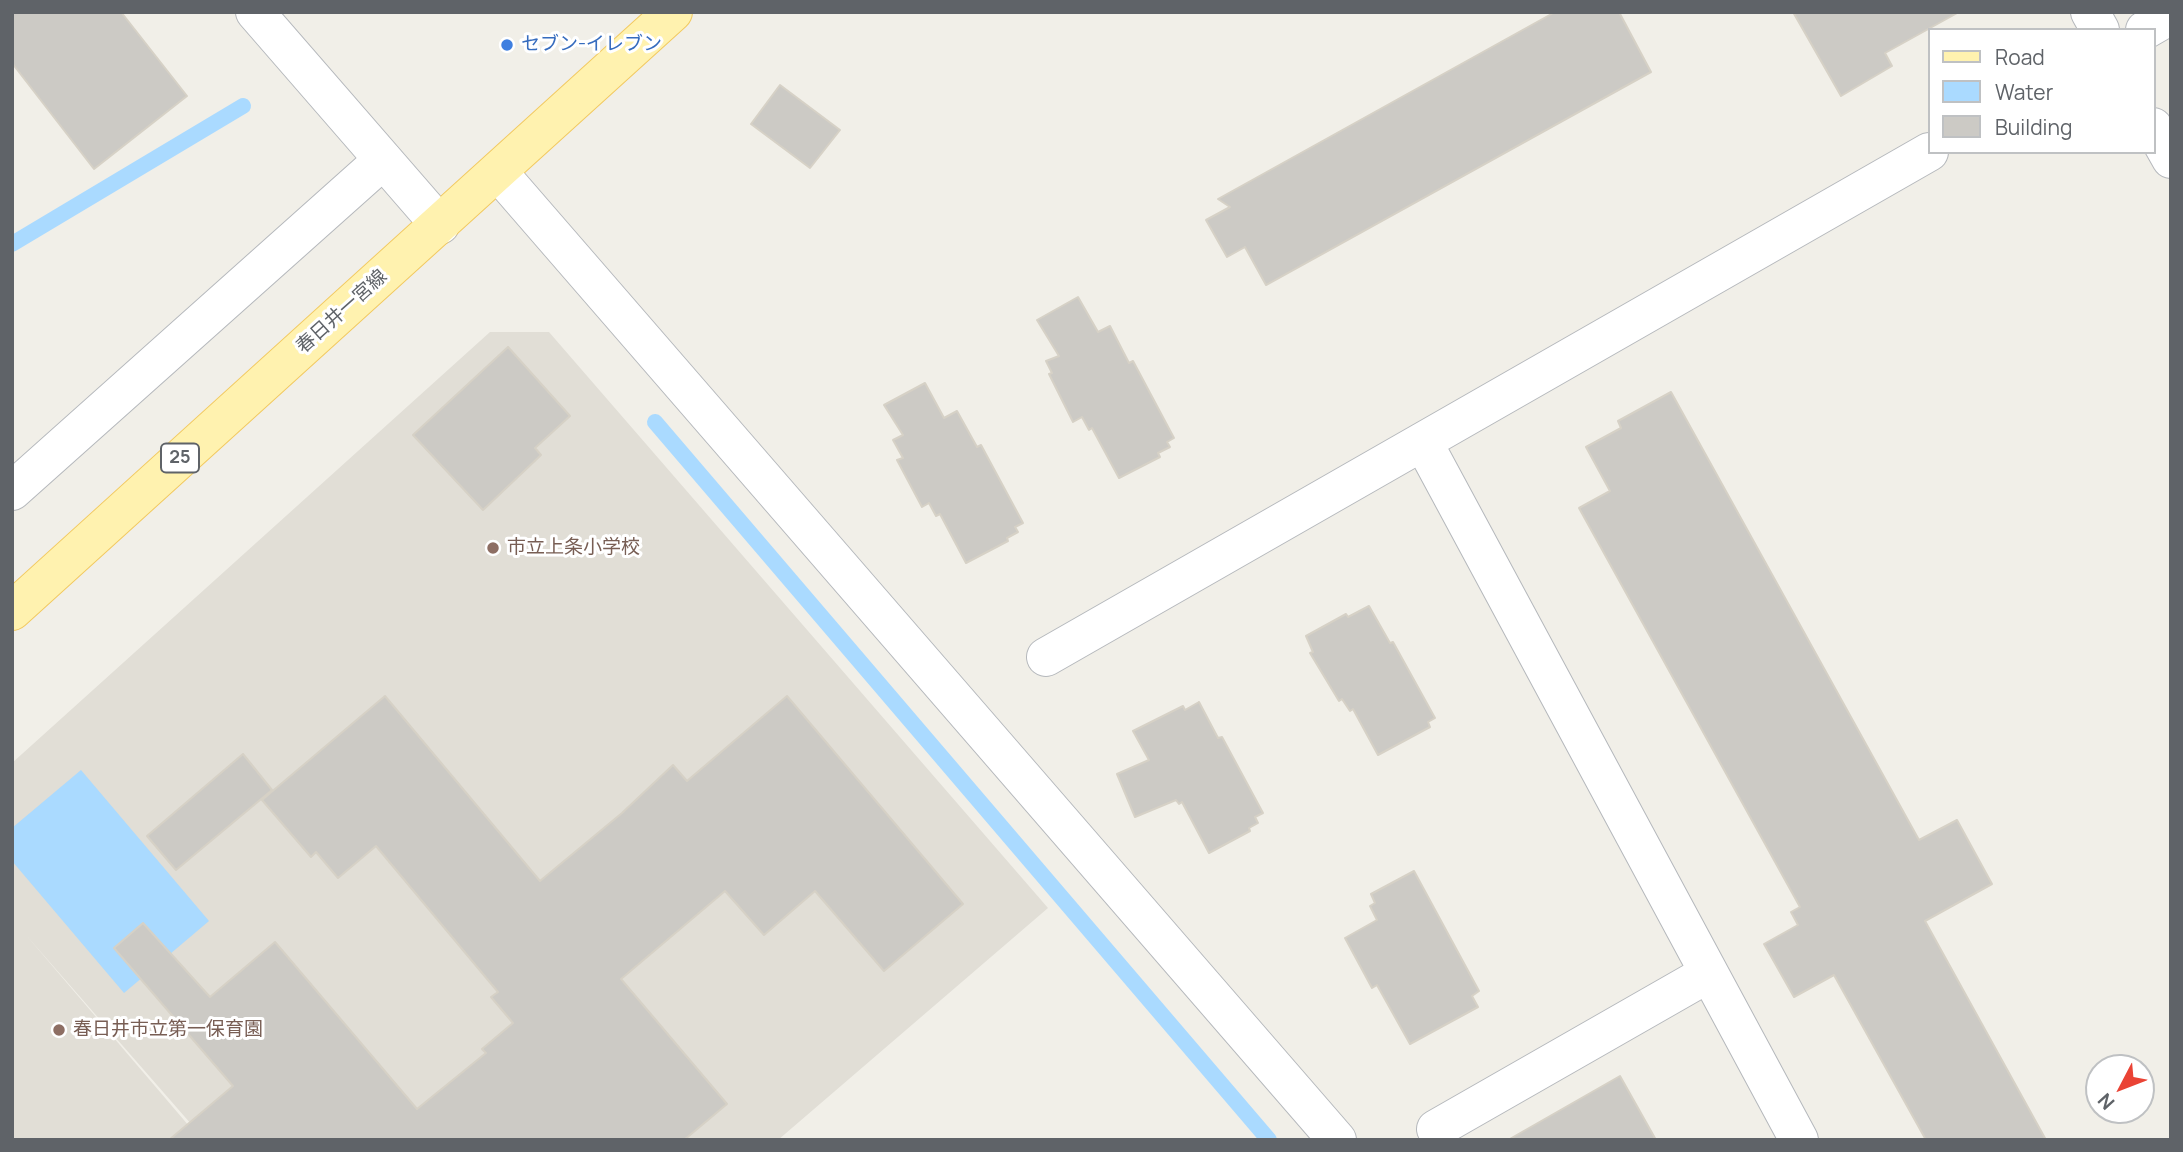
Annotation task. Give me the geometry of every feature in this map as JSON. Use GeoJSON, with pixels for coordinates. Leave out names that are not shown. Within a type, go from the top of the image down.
{"type":"FeatureCollection","features":[{"type":"Feature","properties":{"kind":"main road","name":"春日井一宮線"},"geometry":{"type":"LineString","coordinates":[[12,611],[673,12]]}},
{"type":"Feature","properties":{"kind":"street"},"geometry":{"type":"LineString","coordinates":[[255,12],[440,225]]}},
{"type":"Feature","properties":{"kind":"street"},"geometry":{"type":"LineString","coordinates":[[2090,12],[2099,28]]}},
{"type":"Feature","properties":{"kind":"street"},"geometry":{"type":"LineString","coordinates":[[2148,28],[2171,15]]}},
{"type":"Feature","properties":{"kind":"street"},"geometry":{"type":"LineString","coordinates":[[2155,131],[2171,159]]}},
{"type":"Feature","properties":{"kind":"street"},"geometry":{"type":"LineString","coordinates":[[1046,657],[1927,154]]}},
{"type":"Feature","properties":{"kind":"street"},"geometry":{"type":"LineString","coordinates":[[19,471],[383,160]]}},
{"type":"Feature","properties":{"kind":"street"},"geometry":{"type":"LineString","coordinates":[[498,172],[1337,1140]]}},
{"type":"Feature","properties":{"kind":"street"},"geometry":{"type":"LineString","coordinates":[[1423,442],[1798,1140]]}},
{"type":"Feature","properties":{"kind":"street"},"geometry":{"type":"LineString","coordinates":[[1436,1129],[1709,973]]}},
{"type":"Feature","properties":{"kind":"shaded area","name":"市立上条小学校"},"geometry":{"type":"Polygon","coordinates":[[[490,332],[549,332],[1048,908],[778,1140],[205,1140],[26,935],[201,1140],[12,1140],[12,763],[490,332]]]}},
{"type":"Feature","properties":{"kind":"water"},"geometry":{"type":"Polygon","coordinates":[[[81,770],[209,921],[124,993],[12,861],[12,828],[81,770]]]}},
{"type":"Feature","properties":{"kind":"building"},"geometry":{"type":"Polygon","coordinates":[[[12,12],[121,12],[187,96],[94,169],[12,63],[12,12]]]}},
{"type":"Feature","properties":{"kind":"building"},"geometry":{"type":"Polygon","coordinates":[[[1555,12],[1619,12],[1651,72],[1266,285],[1245,247],[1227,257],[1206,220],[1230,207],[1218,199],[1555,12]]]}},
{"type":"Feature","properties":{"kind":"building"},"geometry":{"type":"Polygon","coordinates":[[[1793,12],[1959,12],[1885,53],[1892,66],[1841,96],[1793,12]]]}},
{"type":"Feature","properties":{"kind":"building"},"geometry":{"type":"Polygon","coordinates":[[[780,85],[840,130],[810,168],[751,124],[780,85]]]}},
{"type":"Feature","properties":{"kind":"building"},"geometry":{"type":"Polygon","coordinates":[[[1078,297],[1098,332],[1110,326],[1129,363],[1133,361],[1174,438],[1167,442],[1170,447],[1158,453],[1160,457],[1119,478],[1092,428],[1089,430],[1082,417],[1073,422],[1049,374],[1052,373],[1046,361],[1059,356],[1037,320],[1078,297]]]}},
{"type":"Feature","properties":{"kind":"building"},"geometry":{"type":"Polygon","coordinates":[[[508,347],[570,416],[535,448],[541,455],[483,510],[413,435],[508,347]]]}},
{"type":"Feature","properties":{"kind":"building"},"geometry":{"type":"Polygon","coordinates":[[[925,383],[944,418],[957,411],[977,447],[981,445],[1023,523],[1015,527],[1018,532],[1007,538],[1008,541],[966,563],[940,514],[936,516],[929,503],[922,507],[897,460],[903,458],[893,440],[903,435],[884,405],[925,383]]]}},
{"type":"Feature","properties":{"kind":"building"},"geometry":{"type":"Polygon","coordinates":[[[1671,392],[1919,840],[1957,820],[1992,884],[1925,921],[2046,1140],[1926,1140],[1834,975],[1794,997],[1764,944],[1798,925],[1791,912],[1800,907],[1579,508],[1610,491],[1586,447],[1621,428],[1618,421],[1671,392]]]}},
{"type":"Feature","properties":{"kind":"building"},"geometry":{"type":"Polygon","coordinates":[[[1369,606],[1390,643],[1393,642],[1435,718],[1428,722],[1430,727],[1378,755],[1353,709],[1350,711],[1342,699],[1339,701],[1310,653],[1313,652],[1306,636],[1346,614],[1348,617],[1369,606]]]}},
{"type":"Feature","properties":{"kind":"building"},"geometry":{"type":"Polygon","coordinates":[[[385,696],[540,881],[622,813],[673,765],[687,781],[787,696],[963,904],[884,971],[815,891],[764,935],[725,891],[621,979],[727,1104],[684,1140],[169,1140],[233,1086],[114,948],[143,923],[210,997],[275,942],[417,1109],[486,1053],[482,1049],[513,1023],[491,997],[498,992],[376,846],[338,878],[316,852],[311,857],[262,800],[385,696]]]}},
{"type":"Feature","properties":{"kind":"building"},"geometry":{"type":"Polygon","coordinates":[[[1199,702],[1218,738],[1222,737],[1263,813],[1255,817],[1258,823],[1249,828],[1250,831],[1209,853],[1182,802],[1179,804],[1176,800],[1135,817],[1117,774],[1149,760],[1133,731],[1183,706],[1185,710],[1199,702]]]}},
{"type":"Feature","properties":{"kind":"building"},"geometry":{"type":"Polygon","coordinates":[[[243,754],[272,790],[176,870],[147,836],[243,754]]]}},
{"type":"Feature","properties":{"kind":"building"},"geometry":{"type":"Polygon","coordinates":[[[1414,871],[1479,991],[1472,996],[1478,1007],[1410,1044],[1377,985],[1372,988],[1345,938],[1377,920],[1370,906],[1375,903],[1371,894],[1414,871]]]}},
{"type":"Feature","properties":{"kind":"building"},"geometry":{"type":"Polygon","coordinates":[[[1620,1076],[1656,1140],[1508,1140],[1620,1076]]]}},
{"type":"Feature","properties":{"kind":"waterway"},"geometry":{"type":"LineString","coordinates":[[12,244],[243,106]]}},
{"type":"Feature","properties":{"kind":"waterway"},"geometry":{"type":"LineString","coordinates":[[655,422],[1269,1140]]}},
{"type":"Feature","properties":{"kind":"place","name":"セブン-イレブン"},"geometry":{"type":"Point","coordinates":[507,45]}},
{"type":"Feature","properties":{"kind":"place","name":"市立上条小学校"},"geometry":{"type":"Point","coordinates":[493,548]}},
{"type":"Feature","properties":{"kind":"place","name":"春日井市立第一保育園"},"geometry":{"type":"Point","coordinates":[59,1030]}}]}
